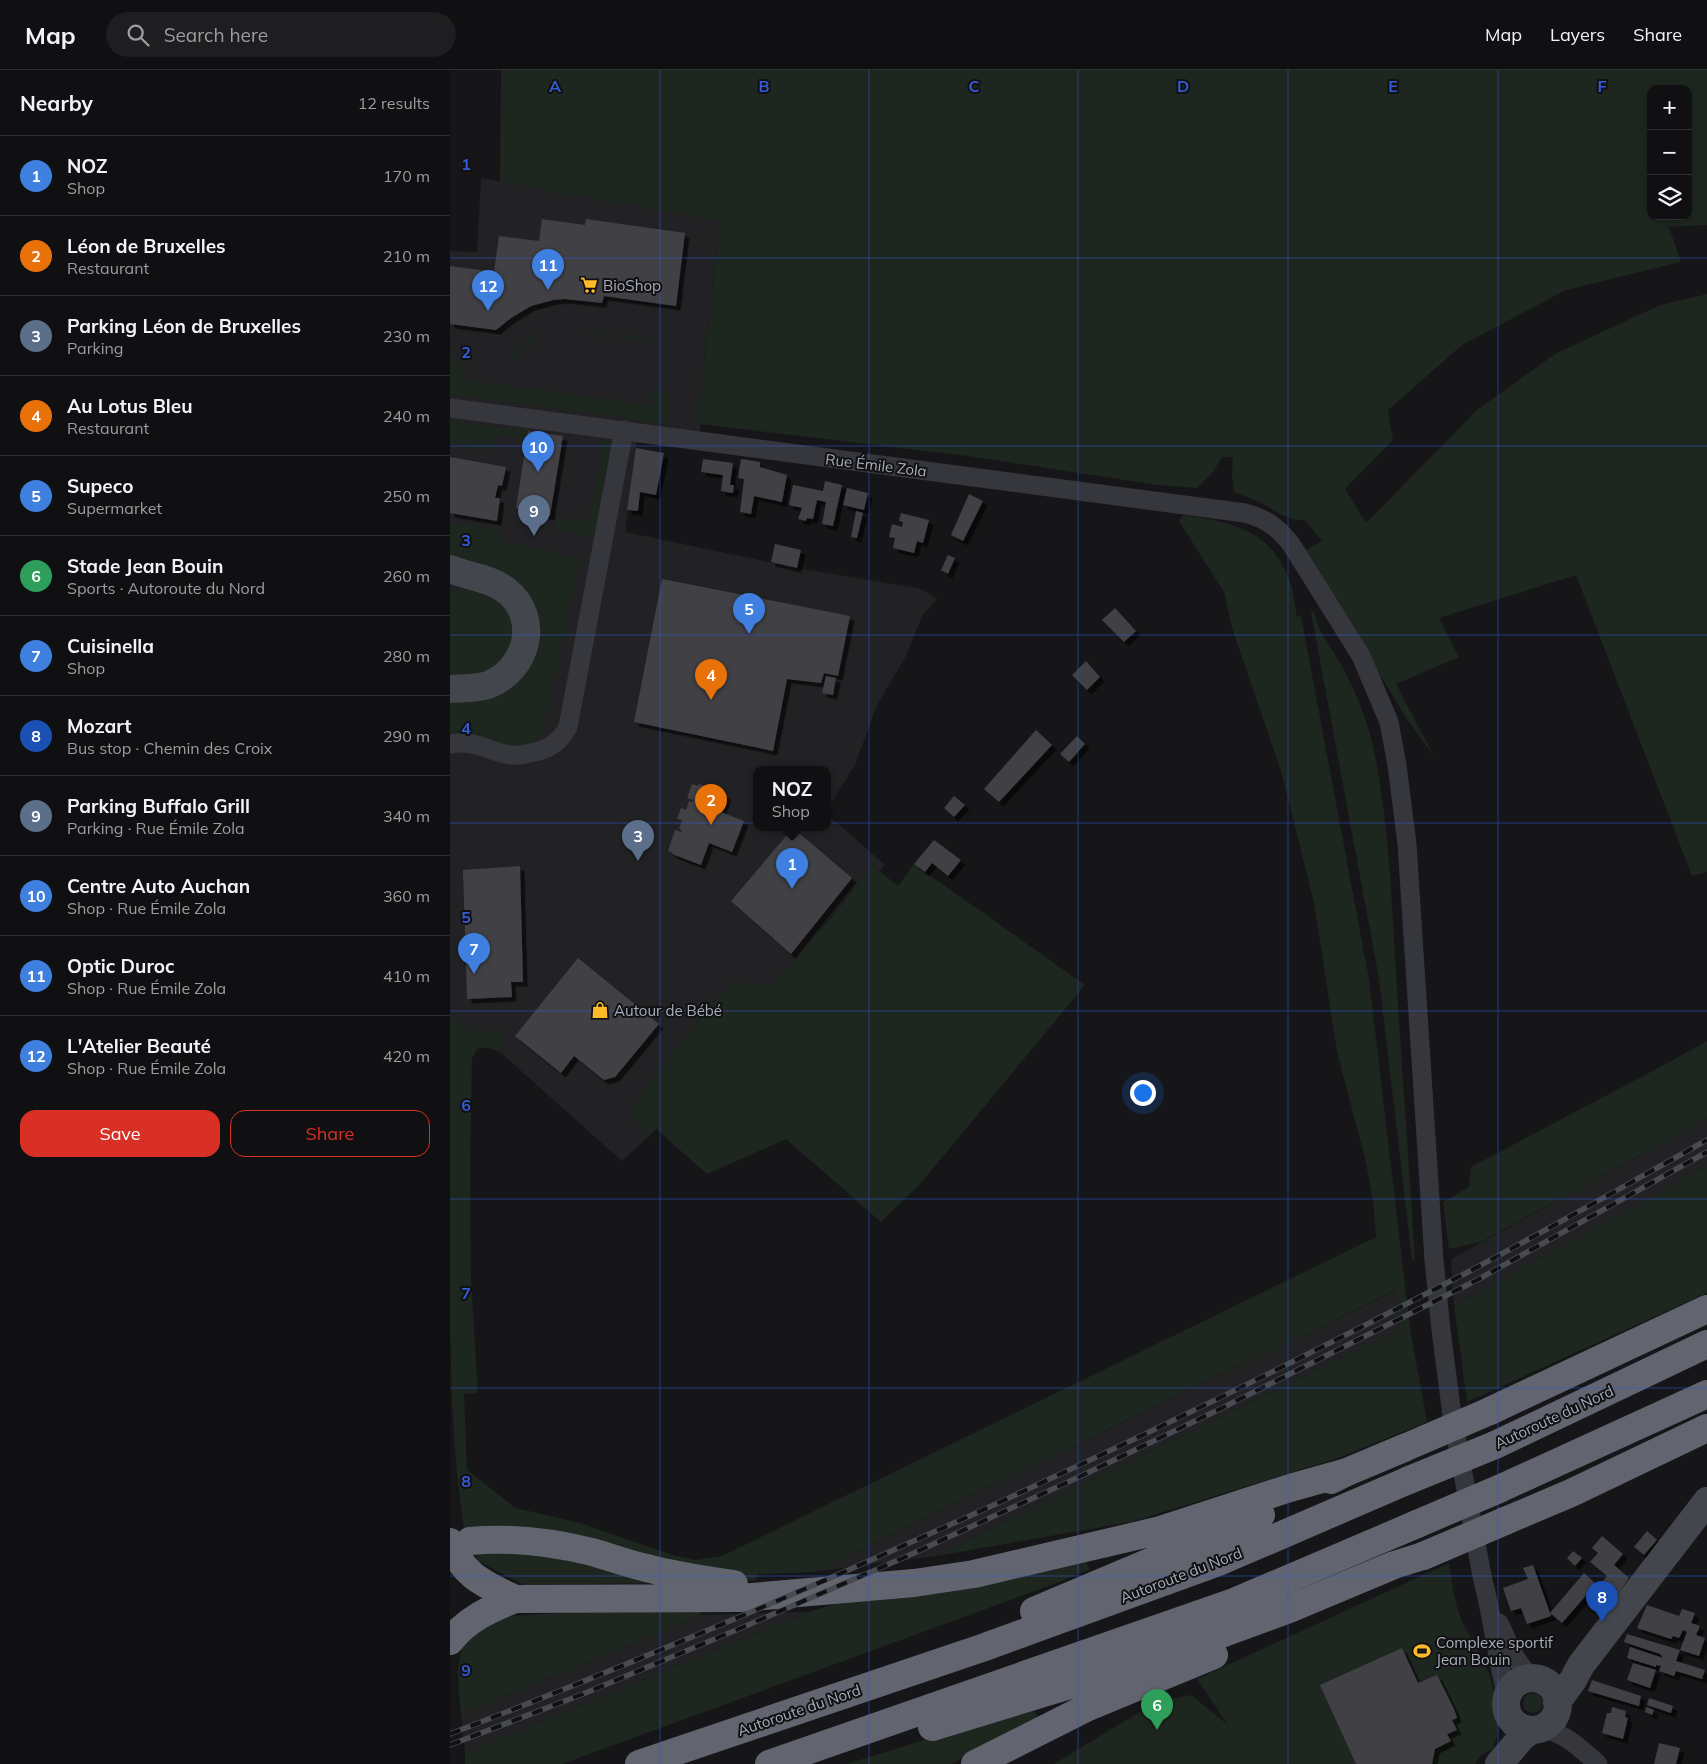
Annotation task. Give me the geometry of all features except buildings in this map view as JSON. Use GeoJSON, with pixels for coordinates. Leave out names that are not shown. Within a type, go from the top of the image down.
{"type":"FeatureCollection","features":[{"type":"Feature","properties":{"kind":"highway"},"geometry":{"type":"LineString","coordinates":[[982,1648],[1039,1608],[1133,1570],[1295,1500],[1347,1472],[1490,1411],[1707,1309]]}},
{"type":"Feature","properties":{"kind":"highway","name":"Autoroute du Nord"},"geometry":{"type":"LineString","coordinates":[[639,1764],[982,1648],[1222,1561],[1495,1445],[1707,1344]]}},
{"type":"Feature","properties":{"kind":"highway"},"geometry":{"type":"LineString","coordinates":[[769,1764],[1234,1602],[1499,1489],[1707,1394]]}},
{"type":"Feature","properties":{"kind":"highway"},"geometry":{"type":"LineString","coordinates":[[823,1746],[852,1752],[1139,1664],[1289,1609],[1394,1565],[1424,1556],[1571,1493],[1707,1428]]}},
{"type":"Feature","properties":{"kind":"highway"},"geometry":{"type":"LineString","coordinates":[[450,1641],[471,1620],[515,1598],[740,1598],[914,1583],[1005,1568],[1157,1531],[1290,1488],[1347,1472]]}},
{"type":"Feature","properties":{"kind":"highway"},"geometry":{"type":"LineString","coordinates":[[515,1598],[475,1579],[462,1565],[460,1541],[495,1538],[530,1540],[592,1552],[644,1568],[677,1575],[736,1585],[808,1592]]}},
{"type":"Feature","properties":{"kind":"highway"},"geometry":{"type":"LineString","coordinates":[[975,1764],[1088,1707],[1287,1625],[1399,1573],[1424,1556]]}},
{"type":"Feature","properties":{"kind":"main road"},"geometry":{"type":"LineString","coordinates":[[450,569],[463,581],[495,584],[505,590],[518,603],[526,632],[523,650],[510,672],[487,685],[474,688],[450,689]]}},
{"type":"Feature","properties":{"kind":"main road"},"geometry":{"type":"LineString","coordinates":[[1502,1761],[1523,1736],[1535,1706],[1573,1680],[1581,1664],[1707,1501]]}},
{"type":"Feature","properties":{"kind":"street","name":"Rue Émile Zola"},"geometry":{"type":"LineString","coordinates":[[450,408],[1245,513],[1270,523],[1291,544],[1361,656],[1389,722],[1396,757],[1406,844],[1434,1260],[1441,1330],[1452,1415],[1483,1581],[1490,1607]]}},
{"type":"Feature","properties":{"kind":"street"},"geometry":{"type":"LineString","coordinates":[[450,744],[471,742],[513,756],[532,753],[552,746],[562,738],[568,727],[624,430]]}},
{"type":"Feature","properties":{"kind":"street"},"geometry":{"type":"LineString","coordinates":[[1490,1607],[1512,1654],[1523,1670],[1535,1706]]}},
{"type":"Feature","properties":{"kind":"street"},"geometry":{"type":"LineString","coordinates":[[1490,1607],[1497,1655],[1554,1731],[1576,1743],[1598,1764]]}},
{"type":"Feature","properties":{"kind":"shaded area"},"geometry":{"type":"Polygon","coordinates":[[[501,70],[1707,70],[1707,225],[1669,227],[1681,262],[1566,290],[1462,345],[1388,410],[1393,440],[1345,489],[1366,523],[1477,410],[1555,354],[1660,305],[1707,294],[1707,872],[1692,876],[1576,575],[1439,618],[1459,657],[1396,684],[1434,756],[1407,720],[1302,553],[1322,541],[1305,520],[1286,517],[1257,501],[1234,492],[1232,476],[1233,457],[1222,457],[1213,472],[1197,488],[1157,485],[968,456],[700,424],[700,397],[720,221],[500,182],[501,70]]]}},
{"type":"Feature","properties":{"kind":"shaded area"},"geometry":{"type":"Polygon","coordinates":[[[481,178],[720,221],[700,397],[700,441],[638,433],[625,532],[797,568],[921,589],[937,599],[922,616],[906,656],[877,705],[855,765],[831,804],[831,766],[753,766],[753,831],[831,831],[831,818],[885,865],[880,871],[872,865],[774,988],[731,982],[667,1058],[629,1113],[647,1138],[622,1161],[500,1052],[489,1048],[450,1048],[450,251],[477,252],[481,178]]]}},
{"type":"Feature","properties":{"kind":"shaded area"},"geometry":{"type":"Polygon","coordinates":[[[588,329],[610,332],[609,337],[587,333],[588,329]]]}},
{"type":"Feature","properties":{"kind":"shaded area"},"geometry":{"type":"Polygon","coordinates":[[[533,334],[532,350],[520,348],[518,359],[510,358],[523,343],[533,334]]]}},
{"type":"Feature","properties":{"kind":"shaded area"},"geometry":{"type":"Polygon","coordinates":[[[626,335],[647,339],[647,343],[625,339],[626,335]]]}},
{"type":"Feature","properties":{"kind":"shaded area"},"geometry":{"type":"Polygon","coordinates":[[[450,355],[466,367],[465,380],[649,405],[651,394],[656,394],[656,390],[670,392],[669,417],[666,422],[653,423],[631,418],[450,395],[450,355]]]}},
{"type":"Feature","properties":{"kind":"shaded area"},"geometry":{"type":"Polygon","coordinates":[[[450,421],[528,431],[527,439],[495,435],[492,451],[452,444],[450,446],[450,421]]]}},
{"type":"Feature","properties":{"kind":"shaded area"},"geometry":{"type":"Polygon","coordinates":[[[601,441],[611,442],[612,452],[595,534],[584,535],[554,529],[557,517],[589,522],[601,441]]]}},
{"type":"Feature","properties":{"kind":"shaded area"},"geometry":{"type":"Polygon","coordinates":[[[1183,515],[1218,521],[1234,526],[1261,540],[1273,551],[1282,564],[1291,586],[1297,617],[1301,616],[1369,979],[1410,1328],[1427,1422],[1338,1458],[1131,1522],[936,1556],[1404,1328],[1396,1290],[813,1572],[759,1574],[755,1581],[725,1578],[465,1534],[456,1465],[451,1360],[450,1016],[453,1015],[470,1031],[502,1030],[500,1052],[489,1048],[478,1048],[472,1058],[471,1278],[478,1393],[464,1394],[467,1470],[516,1508],[580,1523],[672,1555],[696,1560],[722,1556],[1376,1237],[1373,1201],[1365,1158],[1337,1052],[1314,903],[1282,774],[1232,628],[1224,592],[1179,521],[1183,515]]]}},
{"type":"Feature","properties":{"kind":"shaded area"},"geometry":{"type":"Polygon","coordinates":[[[450,523],[496,529],[501,532],[500,541],[580,559],[545,723],[540,733],[529,744],[515,747],[450,735],[450,701],[492,697],[501,694],[517,682],[526,672],[511,578],[495,568],[450,560],[450,523]]]}},
{"type":"Feature","properties":{"kind":"shaded area"},"geometry":{"type":"Polygon","coordinates":[[[467,588],[498,597],[511,615],[514,637],[507,659],[489,673],[450,679],[450,593],[467,588]]]}},
{"type":"Feature","properties":{"kind":"shaded area"},"geometry":{"type":"Polygon","coordinates":[[[1314,611],[1321,632],[1341,664],[1362,710],[1373,747],[1380,786],[1387,839],[1391,893],[1415,1260],[1412,1259],[1379,979],[1311,612],[1314,611]]]}},
{"type":"Feature","properties":{"kind":"shaded area"},"geometry":{"type":"Polygon","coordinates":[[[914,864],[1085,985],[921,1183],[881,1222],[786,1139],[707,1174],[656,1129],[647,1138],[628,1113],[667,1058],[731,982],[772,987],[835,913],[872,865],[898,886],[914,864]]]}},
{"type":"Feature","properties":{"kind":"shaded area"},"geometry":{"type":"Polygon","coordinates":[[[1707,1041],[1707,1119],[1481,1242],[1449,1249],[1443,1202],[1469,1187],[1471,1167],[1707,1041]]]}},
{"type":"Feature","properties":{"kind":"shaded area"},"geometry":{"type":"Polygon","coordinates":[[[1707,1119],[1707,1166],[1454,1306],[1451,1259],[1707,1119]]]}},
{"type":"Feature","properties":{"kind":"shaded area"},"geometry":{"type":"Polygon","coordinates":[[[1707,1166],[1707,1293],[1467,1402],[1454,1306],[1707,1166]]]}},
{"type":"Feature","properties":{"kind":"shaded area"},"geometry":{"type":"Polygon","coordinates":[[[1397,1290],[1404,1328],[936,1556],[813,1572],[1397,1290]]]}},
{"type":"Feature","properties":{"kind":"shaded area"},"geometry":{"type":"Polygon","coordinates":[[[507,1553],[567,1560],[664,1583],[524,1585],[478,1561],[475,1554],[507,1553]]]}},
{"type":"Feature","properties":{"kind":"shaded area"},"geometry":{"type":"Polygon","coordinates":[[[1085,1559],[1090,1569],[1057,1583],[562,1764],[465,1764],[465,1753],[809,1612],[848,1600],[1085,1559]]]}},
{"type":"Feature","properties":{"kind":"shaded area","name":"Complexe sportif Jean Bouin"},"geometry":{"type":"Polygon","coordinates":[[[1449,1563],[1463,1624],[1486,1666],[1496,1701],[1498,1725],[1494,1746],[1481,1756],[1475,1764],[1054,1764],[1156,1702],[1191,1695],[1228,1725],[1197,1679],[1449,1563]]]}},
{"type":"Feature","properties":{"kind":"shaded area"},"geometry":{"type":"Polygon","coordinates":[[[696,1606],[702,1615],[461,1714],[458,1677],[461,1652],[465,1641],[482,1624],[509,1616],[696,1606]]]}},
{"type":"Feature","properties":{"kind":"shaded area"},"geometry":{"type":"Polygon","coordinates":[[[809,1612],[465,1753],[461,1714],[702,1615],[809,1612]]]}},
{"type":"Feature","properties":{"kind":"shaded area"},"geometry":{"type":"Polygon","coordinates":[[[1533,1693],[1540,1696],[1543,1703],[1540,1710],[1533,1713],[1526,1710],[1523,1703],[1526,1696],[1533,1693]]]}},
{"type":"Feature","properties":{"kind":"shaded area"},"geometry":{"type":"Polygon","coordinates":[[[1032,1706],[1041,1723],[990,1744],[952,1764],[847,1764],[1032,1706]]]}},
{"type":"Feature","properties":{"kind":"railway"},"geometry":{"type":"LineString","coordinates":[[450,1734],[580,1683],[838,1575],[1093,1459],[1344,1336],[1468,1272],[1707,1140]]}},
{"type":"Feature","properties":{"kind":"railway"},"geometry":{"type":"LineString","coordinates":[[450,1745],[583,1694],[741,1628],[903,1558],[1081,1476],[1222,1408],[1477,1280],[1707,1152]]}},
{"type":"Feature","properties":{"kind":"place","name":"BioShop"},"geometry":{"type":"Point","coordinates":[589,285]}},
{"type":"Feature","properties":{"kind":"place","name":"Optic Duroc"},"geometry":{"type":"Point","coordinates":[548,290]}},
{"type":"Feature","properties":{"kind":"place","name":"L'Atelier Beauté"},"geometry":{"type":"Point","coordinates":[488,311]}},
{"type":"Feature","properties":{"kind":"place","name":"Centre Auto Auchan"},"geometry":{"type":"Point","coordinates":[538,472]}},
{"type":"Feature","properties":{"kind":"place","name":"Parking Buffalo Grill"},"geometry":{"type":"Point","coordinates":[534,536]}},
{"type":"Feature","properties":{"kind":"place","name":"Supeco"},"geometry":{"type":"Point","coordinates":[749,634]}},
{"type":"Feature","properties":{"kind":"place","name":"Au Lotus Bleu"},"geometry":{"type":"Point","coordinates":[711,700]}},
{"type":"Feature","properties":{"kind":"place","name":"Léon de Bruxelles"},"geometry":{"type":"Point","coordinates":[711,825]}},
{"type":"Feature","properties":{"kind":"place","name":"Parking Léon de Bruxelles"},"geometry":{"type":"Point","coordinates":[638,861]}},
{"type":"Feature","properties":{"kind":"place","name":"NOZ"},"geometry":{"type":"Point","coordinates":[792,889]}},
{"type":"Feature","properties":{"kind":"place","name":"Cuisinella"},"geometry":{"type":"Point","coordinates":[474,974]}},
{"type":"Feature","properties":{"kind":"place","name":"Autour de Bébé"},"geometry":{"type":"Point","coordinates":[600,1010]}},
{"type":"Feature","properties":{"kind":"place","name":"Mozart"},"geometry":{"type":"Point","coordinates":[1602,1622]}},
{"type":"Feature","properties":{"kind":"place","name":"Complexe sportif Jean Bouin"},"geometry":{"type":"Point","coordinates":[1422,1651]}},
{"type":"Feature","properties":{"kind":"place","name":"Stade Jean Bouin"},"geometry":{"type":"Point","coordinates":[1157,1730]}}]}
